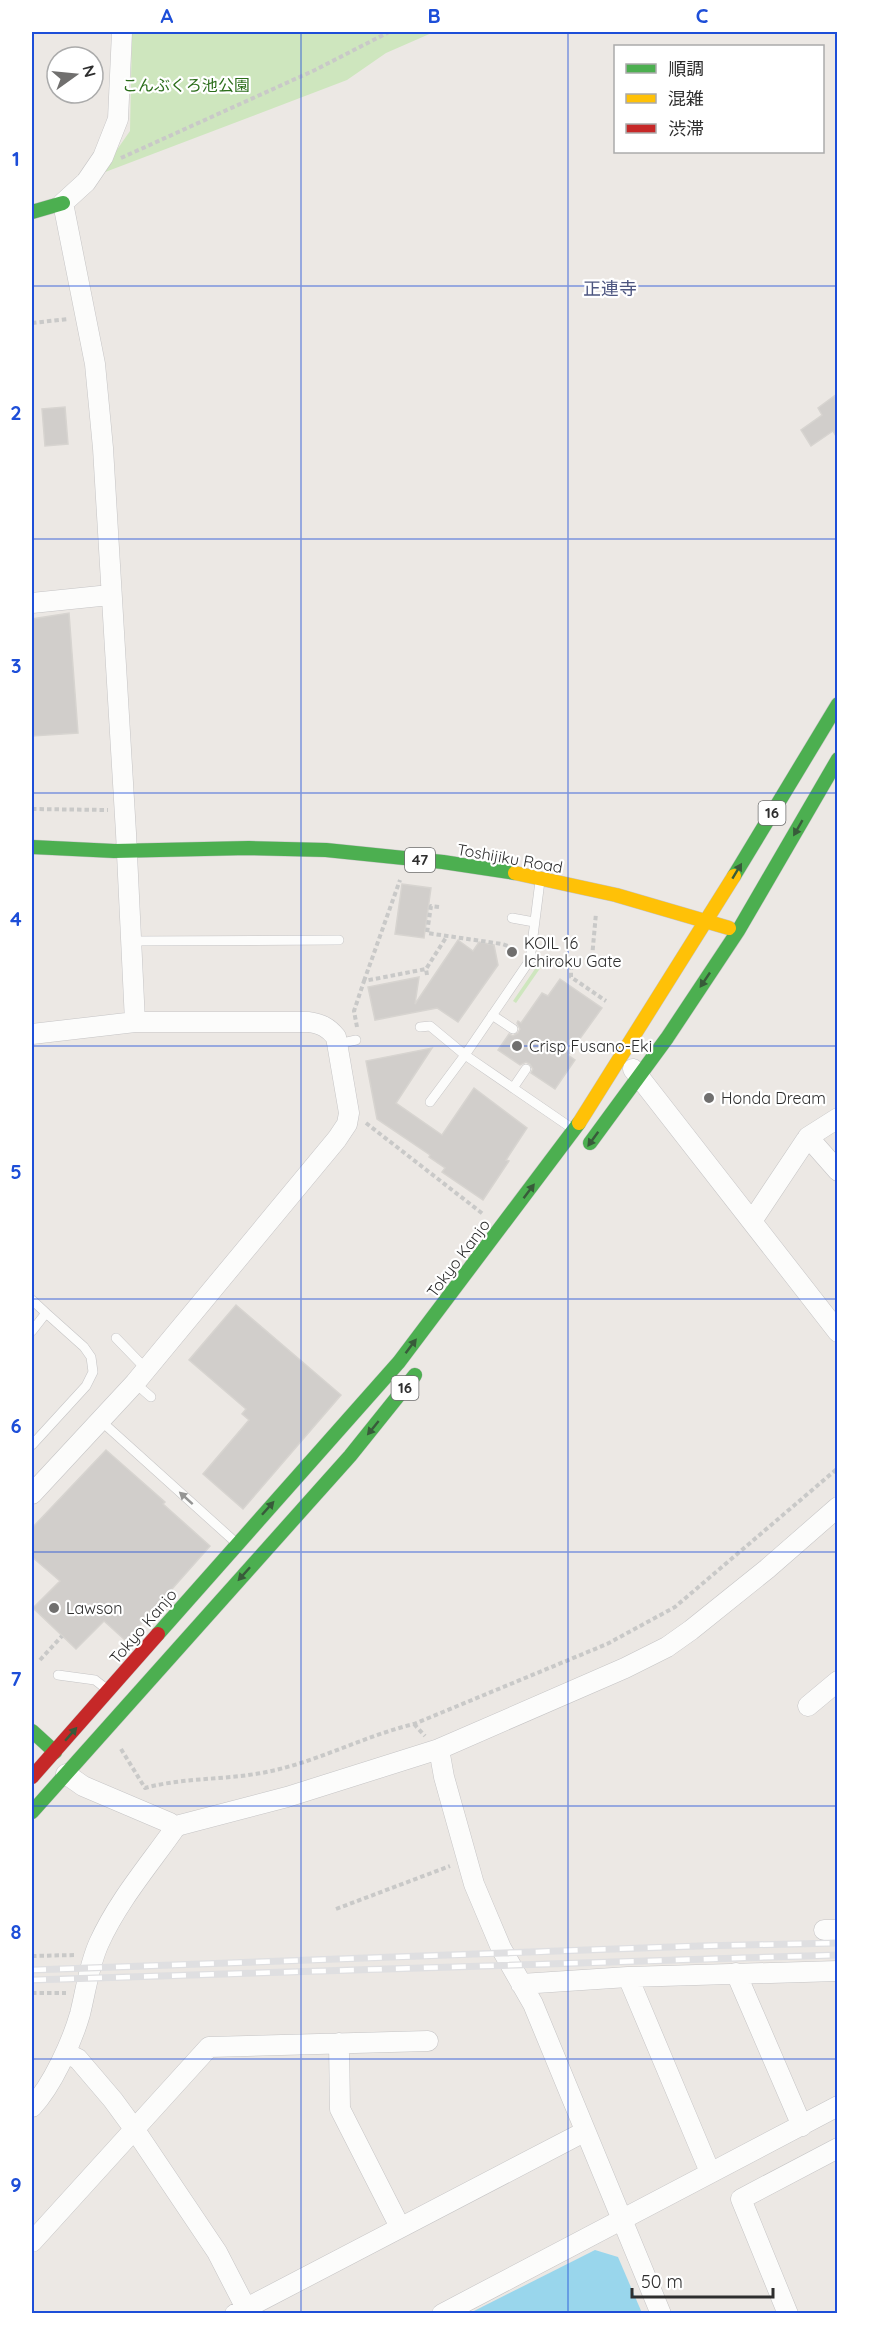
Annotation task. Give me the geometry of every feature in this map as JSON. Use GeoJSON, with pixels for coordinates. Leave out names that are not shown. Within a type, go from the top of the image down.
{"type":"FeatureCollection","features":[{"type":"Feature","properties":{"kind":"main road"},"geometry":{"type":"LineString","coordinates":[[32,212],[63,203]]}},
{"type":"Feature","properties":{"kind":"main road","name":"Tokyo Kanjo"},"geometry":{"type":"LineString","coordinates":[[32,1777],[399,1362],[575,1130],[707,921],[837,704]]}},
{"type":"Feature","properties":{"kind":"main road","name":"16"},"geometry":{"type":"LineString","coordinates":[[582,1154],[638,1078],[738,931],[837,759]]}},
{"type":"Feature","properties":{"kind":"main road","name":"Toshijiku Road"},"geometry":{"type":"LineString","coordinates":[[50,834],[126,851]]}},
{"type":"Feature","properties":{"kind":"main road","name":"Toshijiku Road"},"geometry":{"type":"LineString","coordinates":[[32,846],[126,851],[266,848],[348,852],[470,866],[630,899],[738,931]]}},
{"type":"Feature","properties":{"kind":"main road","name":"16"},"geometry":{"type":"LineString","coordinates":[[32,1812],[350,1456],[422,1367]]}},
{"type":"Feature","properties":{"kind":"main road"},"geometry":{"type":"LineString","coordinates":[[32,1731],[55,1752]]}},
{"type":"Feature","properties":{"kind":"street"},"geometry":{"type":"LineString","coordinates":[[122,32],[118,119],[103,157],[86,182],[63,203],[87,317],[103,448],[135,1022]]}},
{"type":"Feature","properties":{"kind":"street"},"geometry":{"type":"LineString","coordinates":[[32,603],[110,595]]}},
{"type":"Feature","properties":{"kind":"street"},"geometry":{"type":"LineString","coordinates":[[32,1034],[135,1022],[309,1022],[330,1029],[347,1042],[348,1102],[347,1124],[141,1376],[101,1421],[33,1490]]}},
{"type":"Feature","properties":{"kind":"street"},"geometry":{"type":"LineString","coordinates":[[623,1053],[638,1078],[837,1332]]}},
{"type":"Feature","properties":{"kind":"street"},"geometry":{"type":"LineString","coordinates":[[752,1221],[808,1137],[837,1118]]}},
{"type":"Feature","properties":{"kind":"street"},"geometry":{"type":"LineString","coordinates":[[808,1137],[837,1171]]}},
{"type":"Feature","properties":{"kind":"street"},"geometry":{"type":"LineString","coordinates":[[32,2107],[66,2053],[99,1941],[134,1883],[175,1828],[287,1797],[439,1749],[511,1719],[667,1647],[734,1596],[837,1508]]}},
{"type":"Feature","properties":{"kind":"street"},"geometry":{"type":"LineString","coordinates":[[808,1706],[837,1681]]}},
{"type":"Feature","properties":{"kind":"street"},"geometry":{"type":"LineString","coordinates":[[439,1749],[444,1776],[474,1884],[501,1948],[533,2004],[661,2313]]}},
{"type":"Feature","properties":{"kind":"street"},"geometry":{"type":"LineString","coordinates":[[66,1774],[83,1786],[170,1822],[175,1828]]}},
{"type":"Feature","properties":{"kind":"street"},"geometry":{"type":"LineString","coordinates":[[521,1984],[628,1977],[837,1971]]}},
{"type":"Feature","properties":{"kind":"street"},"geometry":{"type":"LineString","coordinates":[[736,1974],[802,2126]]}},
{"type":"Feature","properties":{"kind":"street"},"geometry":{"type":"LineString","coordinates":[[628,1977],[710,2172]]}},
{"type":"Feature","properties":{"kind":"street"},"geometry":{"type":"LineString","coordinates":[[32,2242],[209,2047],[428,2041]]}},
{"type":"Feature","properties":{"kind":"street"},"geometry":{"type":"LineString","coordinates":[[339,2043],[340,2109],[400,2227]]}},
{"type":"Feature","properties":{"kind":"street"},"geometry":{"type":"LineString","coordinates":[[66,2053],[78,2059],[135,2130],[217,2252],[243,2312],[400,2227],[585,2132]]}},
{"type":"Feature","properties":{"kind":"street"},"geometry":{"type":"LineString","coordinates":[[441,2313],[837,2106]]}},
{"type":"Feature","properties":{"kind":"street"},"geometry":{"type":"LineString","coordinates":[[788,2313],[741,2199],[836,2151]]}},
{"type":"Feature","properties":{"kind":"lane"},"geometry":{"type":"LineString","coordinates":[[430,1102],[530,960],[540,880]]}},
{"type":"Feature","properties":{"kind":"lane"},"geometry":{"type":"LineString","coordinates":[[512,918],[534,922]]}},
{"type":"Feature","properties":{"kind":"lane"},"geometry":{"type":"LineString","coordinates":[[131,941],[339,940]]}},
{"type":"Feature","properties":{"kind":"lane"},"geometry":{"type":"LineString","coordinates":[[492,1015],[513,1029]]}},
{"type":"Feature","properties":{"kind":"lane"},"geometry":{"type":"LineString","coordinates":[[420,1027],[429,1026],[465,1055],[575,1130]]}},
{"type":"Feature","properties":{"kind":"lane"},"geometry":{"type":"LineString","coordinates":[[513,1088],[526,1069]]}},
{"type":"Feature","properties":{"kind":"lane"},"geometry":{"type":"LineString","coordinates":[[32,1300],[84,1347],[91,1357],[93,1372],[87,1386],[32,1445]]}},
{"type":"Feature","properties":{"kind":"lane"},"geometry":{"type":"LineString","coordinates":[[32,1331],[46,1313]]}},
{"type":"Feature","properties":{"kind":"lane"},"geometry":{"type":"LineString","coordinates":[[116,1338],[141,1376],[151,1397]]}},
{"type":"Feature","properties":{"kind":"lane"},"geometry":{"type":"LineString","coordinates":[[101,1421],[237,1543]]}},
{"type":"Feature","properties":{"kind":"lane"},"geometry":{"type":"LineString","coordinates":[[58,1675],[95,1680],[108,1690]]}},
{"type":"Feature","properties":{"kind":"path"},"geometry":{"type":"LineString","coordinates":[[103,157],[118,159],[315,70],[389,32]]}},
{"type":"Feature","properties":{"kind":"path"},"geometry":{"type":"LineString","coordinates":[[32,323],[87,317]]}},
{"type":"Feature","properties":{"kind":"path"},"geometry":{"type":"LineString","coordinates":[[32,809],[108,810],[108,799]]}},
{"type":"Feature","properties":{"kind":"path"},"geometry":{"type":"LineString","coordinates":[[357,1027],[354,1011],[399,881]]}},
{"type":"Feature","properties":{"kind":"path"},"geometry":{"type":"LineString","coordinates":[[439,907],[430,906],[427,933],[502,944],[514,948]]}},
{"type":"Feature","properties":{"kind":"path"},"geometry":{"type":"LineString","coordinates":[[549,961],[571,965],[592,958],[597,908]]}},
{"type":"Feature","properties":{"kind":"path"},"geometry":{"type":"LineString","coordinates":[[427,975],[426,969],[447,936]]}},
{"type":"Feature","properties":{"kind":"path"},"geometry":{"type":"LineString","coordinates":[[571,965],[571,977],[606,1001]]}},
{"type":"Feature","properties":{"kind":"path"},"geometry":{"type":"LineString","coordinates":[[364,981],[426,969]]}},
{"type":"Feature","properties":{"kind":"path"},"geometry":{"type":"LineString","coordinates":[[363,1121],[491,1220]]}},
{"type":"Feature","properties":{"kind":"path"},"geometry":{"type":"LineString","coordinates":[[108,1727],[145,1788],[169,1781],[255,1774],[293,1764],[414,1724],[607,1644],[675,1607],[837,1468]]}},
{"type":"Feature","properties":{"kind":"path"},"geometry":{"type":"LineString","coordinates":[[40,1660],[62,1636]]}},
{"type":"Feature","properties":{"kind":"path"},"geometry":{"type":"LineString","coordinates":[[336,1909],[467,1859]]}},
{"type":"Feature","properties":{"kind":"path"},"geometry":{"type":"LineString","coordinates":[[32,1956],[94,1955]]}},
{"type":"Feature","properties":{"kind":"path"},"geometry":{"type":"LineString","coordinates":[[32,1993],[85,1992]]}},
{"type":"Feature","properties":{"kind":"green space","name":"こんぶくろ池公園"},"geometry":{"type":"Polygon","coordinates":[[[132,32],[434,32],[386,53],[347,80],[100,174],[130,131],[132,32]]]}},
{"type":"Feature","properties":{"kind":"green space"},"geometry":{"type":"Polygon","coordinates":[[[538,958],[542,959],[541,967],[516,1003],[513,1001],[537,966],[538,958]]]}},
{"type":"Feature","properties":{"kind":"water"},"geometry":{"type":"Polygon","coordinates":[[[595,2250],[618,2257],[642,2313],[470,2313],[595,2250]]]}},
{"type":"Feature","properties":{"kind":"building"},"geometry":{"type":"Polygon","coordinates":[[[837,394],[837,438],[833,431],[811,446],[801,430],[822,415],[818,408],[837,394]]]}},
{"type":"Feature","properties":{"kind":"building"},"geometry":{"type":"Polygon","coordinates":[[[65,407],[68,444],[45,446],[42,409],[65,407]]]}},
{"type":"Feature","properties":{"kind":"building"},"geometry":{"type":"Polygon","coordinates":[[[69,613],[78,733],[32,736],[32,619],[69,613]]]}},
{"type":"Feature","properties":{"kind":"building"},"geometry":{"type":"Polygon","coordinates":[[[402,884],[431,888],[424,938],[395,934],[402,884]]]}},
{"type":"Feature","properties":{"kind":"building"},"geometry":{"type":"Polygon","coordinates":[[[458,940],[473,951],[479,942],[494,945],[498,965],[458,1022],[437,1008],[375,1020],[368,987],[419,977],[415,1004],[458,940]]]}},
{"type":"Feature","properties":{"kind":"building"},"geometry":{"type":"Polygon","coordinates":[[[560,979],[602,1008],[568,1055],[575,1060],[555,1089],[531,1073],[533,1069],[530,1064],[526,1062],[520,1065],[498,1050],[509,1034],[513,1036],[518,1033],[520,1029],[518,1021],[521,1023],[542,993],[548,996],[560,979]]]}},
{"type":"Feature","properties":{"kind":"building"},"geometry":{"type":"Polygon","coordinates":[[[432,1048],[396,1103],[442,1135],[474,1088],[527,1128],[506,1160],[509,1161],[483,1200],[442,1172],[445,1168],[429,1157],[430,1155],[377,1119],[366,1061],[432,1048]]]}},
{"type":"Feature","properties":{"kind":"building"},"geometry":{"type":"Polygon","coordinates":[[[236,1305],[341,1395],[243,1509],[203,1474],[249,1420],[242,1414],[246,1409],[189,1360],[236,1305]]]}},
{"type":"Feature","properties":{"kind":"building"},"geometry":{"type":"Polygon","coordinates":[[[106,1450],[165,1502],[163,1504],[210,1546],[126,1641],[104,1621],[76,1649],[33,1608],[60,1581],[32,1557],[32,1528],[106,1450]]]}},
{"type":"Feature","properties":{"kind":"railway"},"geometry":{"type":"LineString","coordinates":[[32,1970],[838,1943]]}},
{"type":"Feature","properties":{"kind":"railway"},"geometry":{"type":"LineString","coordinates":[[32,1980],[838,1955]]}},
{"type":"Feature","properties":{"kind":"traffic: fast"},"geometry":{"type":"LineString","coordinates":[[32,212],[63,203]]}},
{"type":"Feature","properties":{"kind":"traffic: fast"},"geometry":{"type":"LineString","coordinates":[[734,876],[838,704]]}},
{"type":"Feature","properties":{"kind":"traffic: fast"},"geometry":{"type":"LineString","coordinates":[[590,1143],[667,1038],[738,931],[838,759]]}},
{"type":"Feature","properties":{"kind":"traffic: fast"},"geometry":{"type":"LineString","coordinates":[[32,847],[114,851],[249,848],[326,850],[443,862],[515,873]]}},
{"type":"Feature","properties":{"kind":"traffic: fast"},"geometry":{"type":"LineString","coordinates":[[158,1634],[399,1362],[579,1123]]}},
{"type":"Feature","properties":{"kind":"traffic: fast"},"geometry":{"type":"LineString","coordinates":[[32,1812],[350,1456],[415,1375]]}},
{"type":"Feature","properties":{"kind":"traffic: fast"},"geometry":{"type":"LineString","coordinates":[[32,1731],[55,1752]]}},
{"type":"Feature","properties":{"kind":"traffic: slow"},"geometry":{"type":"LineString","coordinates":[[515,873],[616,895],[729,928]]}},
{"type":"Feature","properties":{"kind":"traffic: slow"},"geometry":{"type":"LineString","coordinates":[[579,1123],[734,876]]}},
{"type":"Feature","properties":{"kind":"traffic: jam"},"geometry":{"type":"LineString","coordinates":[[32,1777],[158,1634]]}},
{"type":"Feature","properties":{"kind":"place","name":"KOIL 16 Ichiroku Gate"},"geometry":{"type":"Point","coordinates":[512,952]}},
{"type":"Feature","properties":{"kind":"place","name":"Crisp Fusano-Eki"},"geometry":{"type":"Point","coordinates":[517,1046]}},
{"type":"Feature","properties":{"kind":"place","name":"Honda Dream"},"geometry":{"type":"Point","coordinates":[709,1098]}},
{"type":"Feature","properties":{"kind":"place","name":"Lawson"},"geometry":{"type":"Point","coordinates":[54,1608]}},
{"type":"Feature","properties":{"kind":"district","name":"正連寺"},"geometry":{"type":"Point","coordinates":[610,289]}}]}
